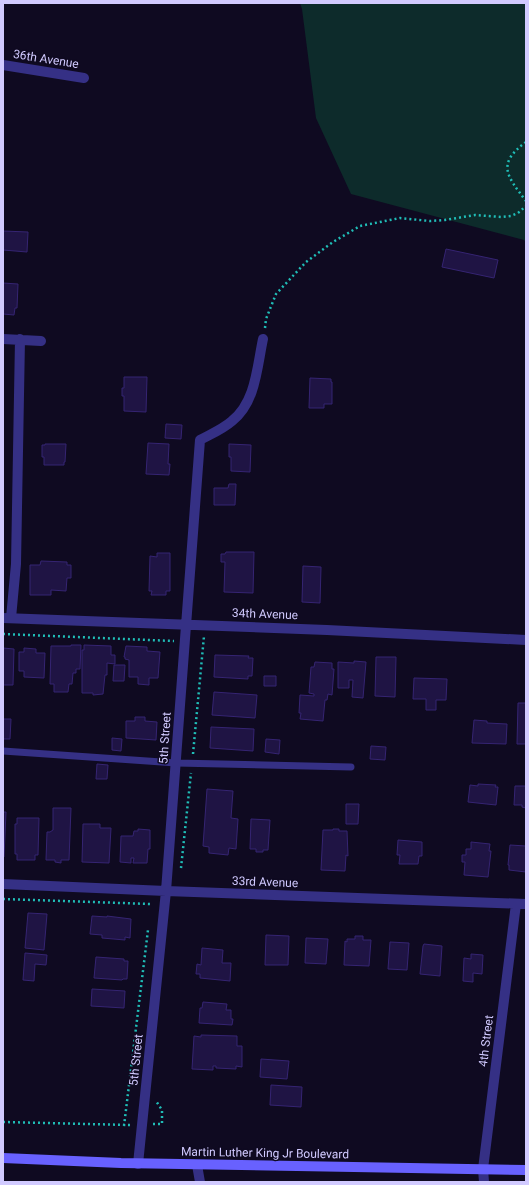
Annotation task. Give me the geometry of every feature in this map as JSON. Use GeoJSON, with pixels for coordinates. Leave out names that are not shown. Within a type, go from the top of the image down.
{"type":"FeatureCollection","features":[{"type":"Feature","properties":{"kind":"main road","name":"Martin Luther King Jr Boulevard"},"geometry":{"type":"LineString","coordinates":[[3,1158],[138,1164],[526,1170]]}},
{"type":"Feature","properties":{"kind":"street","name":"36th Avenue"},"geometry":{"type":"LineString","coordinates":[[3,65],[84,78]]}},
{"type":"Feature","properties":{"kind":"street"},"geometry":{"type":"LineString","coordinates":[[7,618],[16,564],[20,339]]}},
{"type":"Feature","properties":{"kind":"street"},"geometry":{"type":"LineString","coordinates":[[3,340],[20,339],[41,341]]}},
{"type":"Feature","properties":{"kind":"street","name":"5th Street"},"geometry":{"type":"LineString","coordinates":[[138,1164],[166,891],[200,440],[232,422],[243,410],[253,389],[263,339]]}},
{"type":"Feature","properties":{"kind":"street","name":"34th Avenue"},"geometry":{"type":"LineString","coordinates":[[7,618],[357,631],[526,640]]}},
{"type":"Feature","properties":{"kind":"street","name":"33rd Avenue"},"geometry":{"type":"LineString","coordinates":[[3,884],[521,904]]}},
{"type":"Feature","properties":{"kind":"street","name":"4th Street"},"geometry":{"type":"LineString","coordinates":[[484,1182],[483,1169],[521,904]]}},
{"type":"Feature","properties":{"kind":"street"},"geometry":{"type":"LineString","coordinates":[[197,1165],[200,1182]]}},
{"type":"Feature","properties":{"kind":"lane"},"geometry":{"type":"LineString","coordinates":[[3,751],[176,763],[351,766]]}},
{"type":"Feature","properties":{"kind":"path"},"geometry":{"type":"LineString","coordinates":[[526,142],[513,153],[508,160],[507,167],[508,175],[526,201]]}},
{"type":"Feature","properties":{"kind":"path"},"geometry":{"type":"LineString","coordinates":[[263,339],[266,319],[276,294],[306,262],[333,242],[360,226],[400,218],[430,221],[475,215],[506,216],[518,213],[526,206]]}},
{"type":"Feature","properties":{"kind":"path"},"geometry":{"type":"LineString","coordinates":[[173,648],[175,625]]}},
{"type":"Feature","properties":{"kind":"path"},"geometry":{"type":"LineString","coordinates":[[3,634],[204,642]]}},
{"type":"Feature","properties":{"kind":"path"},"geometry":{"type":"LineString","coordinates":[[3,898],[151,904],[153,890]]}},
{"type":"Feature","properties":{"kind":"path"},"geometry":{"type":"LineString","coordinates":[[124,1126],[148,928]]}},
{"type":"Feature","properties":{"kind":"path"},"geometry":{"type":"LineString","coordinates":[[3,1122],[124,1126],[162,1124]]}},
{"type":"Feature","properties":{"kind":"green space"},"geometry":{"type":"Polygon","coordinates":[[[300,3],[526,3],[526,242],[524,240],[351,194],[316,118],[300,3]]]}},
{"type":"Feature","properties":{"kind":"building"},"geometry":{"type":"Polygon","coordinates":[[[3,231],[28,232],[27,252],[3,250],[3,231]]]}},
{"type":"Feature","properties":{"kind":"building"},"geometry":{"type":"Polygon","coordinates":[[[446,249],[498,260],[494,278],[442,267],[446,249]]]}},
{"type":"Feature","properties":{"kind":"building"},"geometry":{"type":"Polygon","coordinates":[[[3,283],[18,284],[17,308],[15,308],[14,315],[3,314],[3,283]]]}},
{"type":"Feature","properties":{"kind":"building"},"geometry":{"type":"Polygon","coordinates":[[[124,377],[147,377],[146,412],[124,411],[124,396],[122,396],[122,388],[124,388],[124,377]]]}},
{"type":"Feature","properties":{"kind":"building"},"geometry":{"type":"Polygon","coordinates":[[[310,378],[331,379],[332,404],[324,404],[324,408],[309,408],[310,378]]]}},
{"type":"Feature","properties":{"kind":"building"},"geometry":{"type":"Polygon","coordinates":[[[166,424],[182,425],[181,439],[165,438],[166,424]]]}},
{"type":"Feature","properties":{"kind":"building"},"geometry":{"type":"Polygon","coordinates":[[[148,443],[169,444],[169,475],[146,474],[148,443]]]}},
{"type":"Feature","properties":{"kind":"building"},"geometry":{"type":"Polygon","coordinates":[[[66,444],[64,465],[44,465],[42,445],[66,444]]]}},
{"type":"Feature","properties":{"kind":"building"},"geometry":{"type":"Polygon","coordinates":[[[229,444],[251,445],[250,472],[231,471],[229,444]]]}},
{"type":"Feature","properties":{"kind":"building"},"geometry":{"type":"Polygon","coordinates":[[[229,484],[236,484],[235,505],[214,505],[214,488],[228,488],[229,484]]]}},
{"type":"Feature","properties":{"kind":"building"},"geometry":{"type":"Polygon","coordinates":[[[226,552],[254,552],[253,593],[224,592],[225,562],[221,562],[221,554],[225,554],[226,552]]]}},
{"type":"Feature","properties":{"kind":"building"},"geometry":{"type":"Polygon","coordinates":[[[157,553],[170,553],[170,591],[166,591],[166,595],[151,595],[152,591],[149,591],[150,556],[157,557],[157,553]]]}},
{"type":"Feature","properties":{"kind":"building"},"geometry":{"type":"Polygon","coordinates":[[[41,561],[67,562],[67,565],[71,565],[71,578],[67,578],[66,591],[51,590],[51,595],[30,595],[30,565],[40,565],[41,561]]]}},
{"type":"Feature","properties":{"kind":"building"},"geometry":{"type":"Polygon","coordinates":[[[303,566],[321,567],[320,603],[302,602],[303,566]]]}},
{"type":"Feature","properties":{"kind":"building"},"geometry":{"type":"Polygon","coordinates":[[[81,645],[80,669],[76,669],[76,673],[73,673],[72,684],[69,684],[68,692],[54,692],[54,684],[50,684],[51,646],[81,645]]]}},
{"type":"Feature","properties":{"kind":"building"},"geometry":{"type":"Polygon","coordinates":[[[84,645],[111,646],[111,655],[115,655],[115,664],[107,663],[107,675],[105,675],[103,694],[93,695],[93,693],[82,693],[82,650],[84,650],[84,645]]]}},
{"type":"Feature","properties":{"kind":"building"},"geometry":{"type":"Polygon","coordinates":[[[126,646],[147,647],[147,651],[160,652],[158,678],[149,678],[149,685],[138,684],[138,677],[129,677],[129,660],[125,659],[124,657],[126,646]]]}},
{"type":"Feature","properties":{"kind":"building"},"geometry":{"type":"Polygon","coordinates":[[[3,648],[14,649],[13,685],[3,685],[3,648]]]}},
{"type":"Feature","properties":{"kind":"building"},"geometry":{"type":"Polygon","coordinates":[[[24,648],[36,649],[36,653],[45,653],[44,678],[24,677],[24,671],[19,671],[19,652],[24,652],[24,648]]]}},
{"type":"Feature","properties":{"kind":"building"},"geometry":{"type":"Polygon","coordinates":[[[215,655],[249,656],[248,658],[253,658],[252,676],[248,676],[248,679],[214,677],[215,655]]]}},
{"type":"Feature","properties":{"kind":"building"},"geometry":{"type":"Polygon","coordinates":[[[376,657],[396,657],[395,697],[375,696],[376,657]]]}},
{"type":"Feature","properties":{"kind":"building"},"geometry":{"type":"Polygon","coordinates":[[[354,661],[366,662],[363,698],[352,697],[353,680],[349,680],[349,688],[338,688],[338,662],[354,663],[354,661]]]}},
{"type":"Feature","properties":{"kind":"building"},"geometry":{"type":"Polygon","coordinates":[[[315,662],[332,663],[332,669],[334,669],[332,695],[328,694],[327,700],[325,700],[323,721],[300,719],[301,713],[299,713],[300,695],[314,696],[314,694],[309,693],[311,667],[314,667],[315,662]]]}},
{"type":"Feature","properties":{"kind":"building"},"geometry":{"type":"Polygon","coordinates":[[[114,665],[125,665],[124,681],[113,681],[114,665]]]}},
{"type":"Feature","properties":{"kind":"building"},"geometry":{"type":"Polygon","coordinates":[[[264,676],[276,676],[276,686],[264,686],[264,676]]]}},
{"type":"Feature","properties":{"kind":"building"},"geometry":{"type":"Polygon","coordinates":[[[414,678],[447,679],[446,700],[436,700],[436,710],[426,710],[426,699],[413,699],[414,678]]]}},
{"type":"Feature","properties":{"kind":"building"},"geometry":{"type":"Polygon","coordinates":[[[214,692],[257,695],[255,718],[212,715],[214,692]]]}},
{"type":"Feature","properties":{"kind":"building"},"geometry":{"type":"Polygon","coordinates":[[[518,703],[526,703],[526,744],[517,744],[518,703]]]}},
{"type":"Feature","properties":{"kind":"building"},"geometry":{"type":"Polygon","coordinates":[[[135,717],[145,717],[145,721],[157,722],[156,740],[126,738],[126,721],[135,721],[135,717]]]}},
{"type":"Feature","properties":{"kind":"building"},"geometry":{"type":"Polygon","coordinates":[[[3,719],[11,719],[10,739],[3,739],[3,719]]]}},
{"type":"Feature","properties":{"kind":"building"},"geometry":{"type":"Polygon","coordinates":[[[474,720],[487,721],[487,723],[507,724],[506,744],[472,743],[474,720]]]}},
{"type":"Feature","properties":{"kind":"building"},"geometry":{"type":"Polygon","coordinates":[[[211,727],[254,729],[253,751],[210,748],[211,727]]]}},
{"type":"Feature","properties":{"kind":"building"},"geometry":{"type":"Polygon","coordinates":[[[112,738],[122,739],[121,751],[112,750],[112,738]]]}},
{"type":"Feature","properties":{"kind":"building"},"geometry":{"type":"Polygon","coordinates":[[[266,739],[280,740],[279,754],[265,752],[266,739]]]}},
{"type":"Feature","properties":{"kind":"building"},"geometry":{"type":"Polygon","coordinates":[[[371,746],[386,747],[385,760],[370,759],[371,746]]]}},
{"type":"Feature","properties":{"kind":"building"},"geometry":{"type":"Polygon","coordinates":[[[97,764],[108,765],[107,779],[96,779],[97,764]]]}},
{"type":"Feature","properties":{"kind":"building"},"geometry":{"type":"Polygon","coordinates":[[[478,784],[496,785],[495,787],[498,787],[496,805],[468,802],[470,785],[478,786],[478,784]]]}},
{"type":"Feature","properties":{"kind":"building"},"geometry":{"type":"Polygon","coordinates":[[[515,786],[526,786],[526,808],[522,807],[522,805],[514,805],[515,786]]]}},
{"type":"Feature","properties":{"kind":"building"},"geometry":{"type":"Polygon","coordinates":[[[207,789],[233,791],[231,818],[238,819],[236,849],[229,848],[228,855],[209,853],[209,847],[203,846],[207,789]]]}},
{"type":"Feature","properties":{"kind":"building"},"geometry":{"type":"Polygon","coordinates":[[[346,804],[359,804],[358,824],[346,824],[346,804]]]}},
{"type":"Feature","properties":{"kind":"building"},"geometry":{"type":"Polygon","coordinates":[[[53,808],[71,808],[69,860],[61,860],[61,863],[55,862],[55,860],[46,860],[47,832],[53,830],[53,808]]]}},
{"type":"Feature","properties":{"kind":"building"},"geometry":{"type":"Polygon","coordinates":[[[3,812],[6,812],[4,857],[3,857],[3,812]]]}},
{"type":"Feature","properties":{"kind":"building"},"geometry":{"type":"Polygon","coordinates":[[[17,818],[39,818],[38,855],[35,855],[35,860],[17,860],[17,854],[15,854],[15,824],[17,824],[17,818]]]}},
{"type":"Feature","properties":{"kind":"building"},"geometry":{"type":"Polygon","coordinates":[[[251,819],[270,820],[268,850],[256,852],[256,849],[250,849],[251,819]]]}},
{"type":"Feature","properties":{"kind":"building"},"geometry":{"type":"Polygon","coordinates":[[[83,824],[100,824],[100,828],[111,828],[109,863],[82,862],[83,824]]]}},
{"type":"Feature","properties":{"kind":"building"},"geometry":{"type":"Polygon","coordinates":[[[138,829],[150,830],[150,849],[148,849],[147,863],[133,863],[134,858],[131,858],[131,863],[120,862],[121,836],[133,836],[134,831],[138,831],[138,829]]]}},
{"type":"Feature","properties":{"kind":"building"},"geometry":{"type":"Polygon","coordinates":[[[333,829],[347,831],[348,856],[346,855],[345,871],[321,870],[323,830],[333,829]]]}},
{"type":"Feature","properties":{"kind":"building"},"geometry":{"type":"Polygon","coordinates":[[[398,840],[422,842],[422,856],[419,856],[418,864],[399,864],[400,855],[397,855],[398,840]]]}},
{"type":"Feature","properties":{"kind":"building"},"geometry":{"type":"Polygon","coordinates":[[[471,842],[490,844],[489,851],[491,851],[488,877],[464,875],[465,862],[462,862],[462,855],[466,855],[466,849],[471,849],[471,842]]]}},
{"type":"Feature","properties":{"kind":"building"},"geometry":{"type":"Polygon","coordinates":[[[510,845],[526,846],[526,872],[509,870],[510,845]]]}},
{"type":"Feature","properties":{"kind":"building"},"geometry":{"type":"Polygon","coordinates":[[[28,913],[47,914],[44,950],[25,948],[28,913]]]}},
{"type":"Feature","properties":{"kind":"building"},"geometry":{"type":"Polygon","coordinates":[[[92,916],[131,919],[130,938],[125,937],[125,940],[102,938],[102,935],[90,934],[92,916]]]}},
{"type":"Feature","properties":{"kind":"building"},"geometry":{"type":"Polygon","coordinates":[[[266,935],[289,936],[288,965],[265,965],[266,935]]]}},
{"type":"Feature","properties":{"kind":"building"},"geometry":{"type":"Polygon","coordinates":[[[355,936],[363,936],[363,940],[371,940],[369,966],[344,965],[345,941],[347,942],[347,939],[355,939],[355,936]]]}},
{"type":"Feature","properties":{"kind":"building"},"geometry":{"type":"Polygon","coordinates":[[[306,938],[328,939],[326,964],[305,963],[306,938]]]}},
{"type":"Feature","properties":{"kind":"building"},"geometry":{"type":"Polygon","coordinates":[[[390,942],[409,943],[407,970],[388,969],[390,942]]]}},
{"type":"Feature","properties":{"kind":"building"},"geometry":{"type":"Polygon","coordinates":[[[424,944],[442,946],[440,976],[420,974],[424,944]]]}},
{"type":"Feature","properties":{"kind":"building"},"geometry":{"type":"Polygon","coordinates":[[[202,948],[223,950],[222,963],[231,963],[230,981],[200,978],[200,974],[196,974],[197,964],[201,965],[202,948]]]}},
{"type":"Feature","properties":{"kind":"building"},"geometry":{"type":"Polygon","coordinates":[[[25,953],[47,955],[46,965],[35,964],[34,981],[23,980],[25,953]]]}},
{"type":"Feature","properties":{"kind":"building"},"geometry":{"type":"Polygon","coordinates":[[[471,954],[483,955],[482,974],[473,973],[473,982],[463,981],[464,958],[471,959],[471,954]]]}},
{"type":"Feature","properties":{"kind":"building"},"geometry":{"type":"Polygon","coordinates":[[[96,957],[124,959],[124,961],[128,961],[127,979],[94,978],[96,957]]]}},
{"type":"Feature","properties":{"kind":"building"},"geometry":{"type":"Polygon","coordinates":[[[92,989],[125,991],[124,1008],[91,1006],[92,989]]]}},
{"type":"Feature","properties":{"kind":"building"},"geometry":{"type":"Polygon","coordinates":[[[203,1002],[227,1004],[226,1010],[231,1010],[231,1019],[233,1019],[232,1025],[199,1023],[200,1008],[202,1008],[203,1002]]]}},
{"type":"Feature","properties":{"kind":"building"},"geometry":{"type":"Polygon","coordinates":[[[201,1035],[237,1036],[237,1046],[242,1046],[242,1067],[236,1066],[236,1069],[216,1068],[216,1066],[213,1066],[213,1070],[192,1069],[194,1036],[201,1037],[201,1035]]]}},
{"type":"Feature","properties":{"kind":"building"},"geometry":{"type":"Polygon","coordinates":[[[261,1059],[289,1061],[287,1079],[260,1077],[261,1059]]]}},
{"type":"Feature","properties":{"kind":"building"},"geometry":{"type":"Polygon","coordinates":[[[271,1085],[302,1087],[301,1107],[270,1105],[271,1085]]]}}]}
